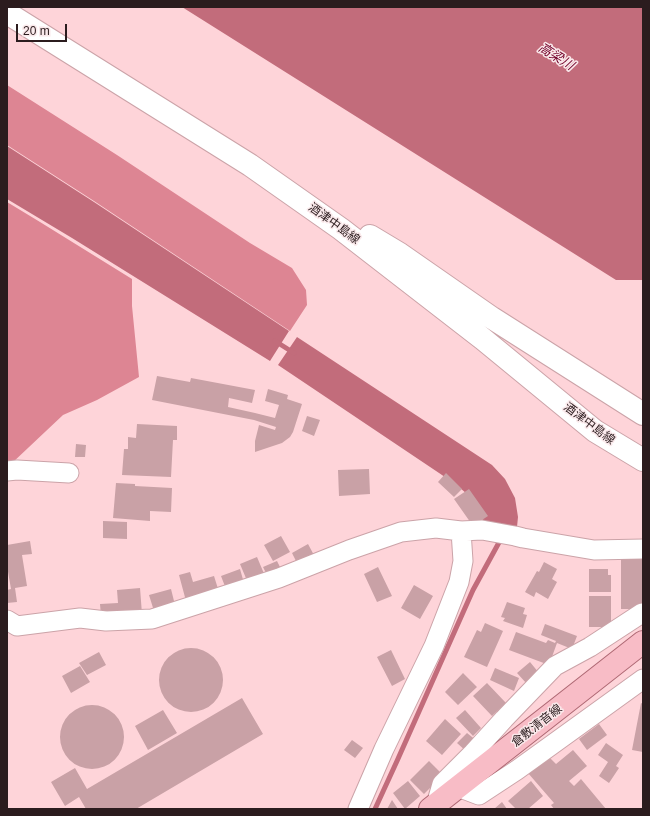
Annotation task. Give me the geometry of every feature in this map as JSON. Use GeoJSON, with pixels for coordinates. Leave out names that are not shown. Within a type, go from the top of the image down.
{"type":"FeatureCollection","features":[{"type":"Feature","properties":{"kind":"main road","name":"酒津中島線"},"geometry":{"type":"LineString","coordinates":[[7,13],[250,165],[341,229],[471,329],[595,431],[643,460]]}},
{"type":"Feature","properties":{"kind":"main road"},"geometry":{"type":"LineString","coordinates":[[271,180],[342,219],[400,254],[492,318],[643,414]]}},
{"type":"Feature","properties":{"kind":"main road","name":"倉敷清音線"},"geometry":{"type":"LineString","coordinates":[[433,807],[643,642]]}},
{"type":"Feature","properties":{"kind":"street"},"geometry":{"type":"LineString","coordinates":[[7,472],[18,470],[69,473]]}},
{"type":"Feature","properties":{"kind":"street"},"geometry":{"type":"LineString","coordinates":[[7,620],[17,626],[80,618],[106,620],[152,618],[279,578],[349,550],[401,532],[436,528],[461,531],[482,530],[594,550],[643,549]]}},
{"type":"Feature","properties":{"kind":"street"},"geometry":{"type":"LineString","coordinates":[[358,809],[384,749],[434,646],[459,582],[463,561],[461,531]]}},
{"type":"Feature","properties":{"kind":"street"},"geometry":{"type":"LineString","coordinates":[[433,807],[442,784],[555,666],[590,647],[642,613]]}},
{"type":"Feature","properties":{"kind":"street"},"geometry":{"type":"LineString","coordinates":[[458,787],[480,795],[643,679]]}},
{"type":"Feature","properties":{"kind":"shaded area"},"geometry":{"type":"Polygon","coordinates":[[[7,85],[117,155],[250,243],[292,268],[306,290],[307,305],[290,331],[7,145],[7,85]]]}},
{"type":"Feature","properties":{"kind":"shaded area"},"geometry":{"type":"Polygon","coordinates":[[[7,202],[132,279],[132,306],[139,377],[97,400],[63,415],[11,464],[7,464],[7,202]]]}},
{"type":"Feature","properties":{"kind":"water","name":"高梁川"},"geometry":{"type":"Polygon","coordinates":[[[182,7],[643,7],[643,280],[616,280],[182,7]]]}},
{"type":"Feature","properties":{"kind":"water"},"geometry":{"type":"Polygon","coordinates":[[[7,146],[289,331],[270,361],[7,199],[7,146]]]}},
{"type":"Feature","properties":{"kind":"water"},"geometry":{"type":"Polygon","coordinates":[[[297,337],[492,465],[505,479],[515,498],[518,517],[517,527],[484,525],[481,513],[476,504],[463,490],[278,365],[297,337]]]}},
{"type":"Feature","properties":{"kind":"building"},"geometry":{"type":"Polygon","coordinates":[[[157,376],[190,382],[191,378],[255,390],[252,403],[229,398],[228,407],[275,418],[279,405],[265,401],[268,389],[288,395],[287,399],[302,404],[290,437],[282,443],[255,452],[255,441],[259,425],[275,430],[276,427],[254,420],[152,400],[157,376]]]}},
{"type":"Feature","properties":{"kind":"building"},"geometry":{"type":"Polygon","coordinates":[[[307,416],[320,420],[314,436],[302,431],[307,416]]]}},
{"type":"Feature","properties":{"kind":"building"},"geometry":{"type":"Polygon","coordinates":[[[137,424],[177,426],[177,440],[173,440],[171,477],[122,475],[124,449],[128,449],[128,437],[136,438],[137,424]]]}},
{"type":"Feature","properties":{"kind":"building"},"geometry":{"type":"Polygon","coordinates":[[[76,444],[86,445],[85,457],[75,457],[76,444]]]}},
{"type":"Feature","properties":{"kind":"building"},"geometry":{"type":"Polygon","coordinates":[[[369,469],[370,494],[339,496],[338,470],[369,469]]]}},
{"type":"Feature","properties":{"kind":"building"},"geometry":{"type":"Polygon","coordinates":[[[446,473],[462,489],[454,497],[438,482],[446,473]]]}},
{"type":"Feature","properties":{"kind":"building"},"geometry":{"type":"Polygon","coordinates":[[[116,483],[135,484],[135,486],[172,488],[171,512],[150,511],[150,521],[113,518],[116,483]]]}},
{"type":"Feature","properties":{"kind":"building"},"geometry":{"type":"Polygon","coordinates":[[[469,489],[488,516],[473,526],[454,499],[469,489]]]}},
{"type":"Feature","properties":{"kind":"building"},"geometry":{"type":"Polygon","coordinates":[[[103,521],[127,522],[127,539],[103,538],[103,521]]]}},
{"type":"Feature","properties":{"kind":"building"},"geometry":{"type":"Polygon","coordinates":[[[281,536],[290,552],[273,561],[264,545],[281,536]]]}},
{"type":"Feature","properties":{"kind":"building"},"geometry":{"type":"Polygon","coordinates":[[[30,541],[32,554],[22,555],[27,586],[15,588],[17,602],[7,603],[7,590],[11,589],[7,566],[7,545],[30,541]]]}},
{"type":"Feature","properties":{"kind":"building"},"geometry":{"type":"Polygon","coordinates":[[[308,544],[315,557],[298,565],[292,553],[308,544]]]}},
{"type":"Feature","properties":{"kind":"building"},"geometry":{"type":"Polygon","coordinates":[[[257,557],[265,576],[248,583],[240,564],[257,557]]]}},
{"type":"Feature","properties":{"kind":"building"},"geometry":{"type":"Polygon","coordinates":[[[621,557],[643,557],[643,609],[621,609],[621,557]]]}},
{"type":"Feature","properties":{"kind":"building"},"geometry":{"type":"Polygon","coordinates":[[[277,561],[282,571],[268,577],[263,567],[277,561]]]}},
{"type":"Feature","properties":{"kind":"building"},"geometry":{"type":"Polygon","coordinates":[[[544,562],[557,569],[552,579],[557,582],[548,599],[536,592],[534,597],[525,592],[544,562]]]}},
{"type":"Feature","properties":{"kind":"building"},"geometry":{"type":"Polygon","coordinates":[[[378,567],[392,596],[377,602],[364,574],[378,567]]]}},
{"type":"Feature","properties":{"kind":"building"},"geometry":{"type":"Polygon","coordinates":[[[240,569],[244,583],[226,589],[221,576],[240,569]]]}},
{"type":"Feature","properties":{"kind":"building"},"geometry":{"type":"Polygon","coordinates":[[[589,569],[608,569],[608,575],[611,575],[611,592],[589,592],[589,569]]]}},
{"type":"Feature","properties":{"kind":"building"},"geometry":{"type":"Polygon","coordinates":[[[190,572],[193,582],[214,576],[219,592],[186,601],[179,575],[190,572]]]}},
{"type":"Feature","properties":{"kind":"building"},"geometry":{"type":"Polygon","coordinates":[[[414,585],[433,596],[420,619],[401,608],[414,585]]]}},
{"type":"Feature","properties":{"kind":"building"},"geometry":{"type":"Polygon","coordinates":[[[140,588],[142,614],[101,616],[100,604],[118,603],[117,590],[140,588]]]}},
{"type":"Feature","properties":{"kind":"building"},"geometry":{"type":"Polygon","coordinates":[[[171,589],[175,605],[154,611],[149,595],[171,589]]]}},
{"type":"Feature","properties":{"kind":"building"},"geometry":{"type":"Polygon","coordinates":[[[589,596],[611,596],[611,627],[589,627],[589,596]]]}},
{"type":"Feature","properties":{"kind":"building"},"geometry":{"type":"Polygon","coordinates":[[[507,602],[525,608],[523,614],[527,615],[523,628],[503,621],[505,618],[501,617],[507,602]]]}},
{"type":"Feature","properties":{"kind":"building"},"geometry":{"type":"Polygon","coordinates":[[[485,623],[503,631],[487,667],[464,657],[477,630],[481,632],[485,623]]]}},
{"type":"Feature","properties":{"kind":"building"},"geometry":{"type":"Polygon","coordinates":[[[545,624],[577,636],[572,649],[557,643],[549,665],[509,650],[516,632],[546,643],[548,640],[555,643],[556,641],[541,635],[545,624]]]}},
{"type":"Feature","properties":{"kind":"building"},"geometry":{"type":"Polygon","coordinates":[[[191,648],[203,651],[214,657],[220,668],[223,680],[220,692],[214,703],[203,709],[191,712],[179,709],[168,703],[162,692],[159,680],[162,668],[168,657],[179,651],[191,648]]]}},
{"type":"Feature","properties":{"kind":"building"},"geometry":{"type":"Polygon","coordinates":[[[391,650],[405,679],[392,686],[377,657],[391,650]]]}},
{"type":"Feature","properties":{"kind":"building"},"geometry":{"type":"Polygon","coordinates":[[[99,652],[106,665],[87,675],[79,663],[99,652]]]}},
{"type":"Feature","properties":{"kind":"building"},"geometry":{"type":"Polygon","coordinates":[[[530,662],[539,673],[527,684],[517,673],[530,662]]]}},
{"type":"Feature","properties":{"kind":"building"},"geometry":{"type":"Polygon","coordinates":[[[80,666],[90,682],[71,693],[62,676],[80,666]]]}},
{"type":"Feature","properties":{"kind":"building"},"geometry":{"type":"Polygon","coordinates":[[[495,668],[519,678],[514,691],[490,680],[495,668]]]}},
{"type":"Feature","properties":{"kind":"building"},"geometry":{"type":"Polygon","coordinates":[[[463,673],[477,687],[458,705],[445,692],[463,673]]]}},
{"type":"Feature","properties":{"kind":"building"},"geometry":{"type":"Polygon","coordinates":[[[487,683],[506,703],[492,716],[473,696],[487,683]]]}},
{"type":"Feature","properties":{"kind":"building"},"geometry":{"type":"Polygon","coordinates":[[[242,698],[263,734],[136,809],[86,809],[79,797],[65,806],[51,782],[75,768],[87,789],[242,698]]]}},
{"type":"Feature","properties":{"kind":"building"},"geometry":{"type":"Polygon","coordinates":[[[641,703],[643,704],[643,752],[632,750],[641,703]]]}},
{"type":"Feature","properties":{"kind":"building"},"geometry":{"type":"Polygon","coordinates":[[[92,705],[104,708],[115,714],[121,725],[124,737],[121,749],[115,760],[104,766],[92,769],[80,766],[69,760],[63,749],[60,737],[63,725],[69,714],[80,708],[92,705]]]}},
{"type":"Feature","properties":{"kind":"building"},"geometry":{"type":"Polygon","coordinates":[[[163,710],[177,733],[148,750],[135,726],[163,710]]]}},
{"type":"Feature","properties":{"kind":"building"},"geometry":{"type":"Polygon","coordinates":[[[465,710],[481,728],[473,736],[456,718],[465,710]]]}},
{"type":"Feature","properties":{"kind":"building"},"geometry":{"type":"Polygon","coordinates":[[[445,719],[461,734],[442,755],[426,741],[445,719]]]}},
{"type":"Feature","properties":{"kind":"building"},"geometry":{"type":"Polygon","coordinates":[[[599,724],[607,735],[587,750],[579,739],[599,724]]]}},
{"type":"Feature","properties":{"kind":"building"},"geometry":{"type":"Polygon","coordinates":[[[467,733],[477,741],[467,752],[457,743],[467,733]]]}},
{"type":"Feature","properties":{"kind":"building"},"geometry":{"type":"Polygon","coordinates":[[[352,740],[363,748],[355,758],[344,750],[352,740]]]}},
{"type":"Feature","properties":{"kind":"building"},"geometry":{"type":"Polygon","coordinates":[[[606,743],[623,755],[616,766],[619,768],[609,783],[599,776],[608,762],[598,755],[606,743]]]}},
{"type":"Feature","properties":{"kind":"building"},"geometry":{"type":"Polygon","coordinates":[[[573,750],[587,766],[569,781],[574,786],[581,779],[606,809],[554,809],[551,805],[554,803],[528,773],[548,756],[556,764],[573,750]]]}},
{"type":"Feature","properties":{"kind":"building"},"geometry":{"type":"Polygon","coordinates":[[[429,761],[443,775],[424,794],[410,780],[429,761]]]}},
{"type":"Feature","properties":{"kind":"building"},"geometry":{"type":"Polygon","coordinates":[[[408,781],[420,796],[405,809],[393,793],[408,781]]]}},
{"type":"Feature","properties":{"kind":"building"},"geometry":{"type":"Polygon","coordinates":[[[531,781],[543,796],[528,809],[516,809],[508,801],[531,781]]]}},
{"type":"Feature","properties":{"kind":"building"},"geometry":{"type":"Polygon","coordinates":[[[392,800],[398,809],[387,809],[392,800]]]}},
{"type":"Feature","properties":{"kind":"building"},"geometry":{"type":"Polygon","coordinates":[[[502,802],[507,809],[494,809],[502,802]]]}},
{"type":"Feature","properties":{"kind":"waterway"},"geometry":{"type":"LineString","coordinates":[[275,341],[294,353]]}},
{"type":"Feature","properties":{"kind":"waterway"},"geometry":{"type":"LineString","coordinates":[[375,809],[473,590],[502,537]]}}]}
